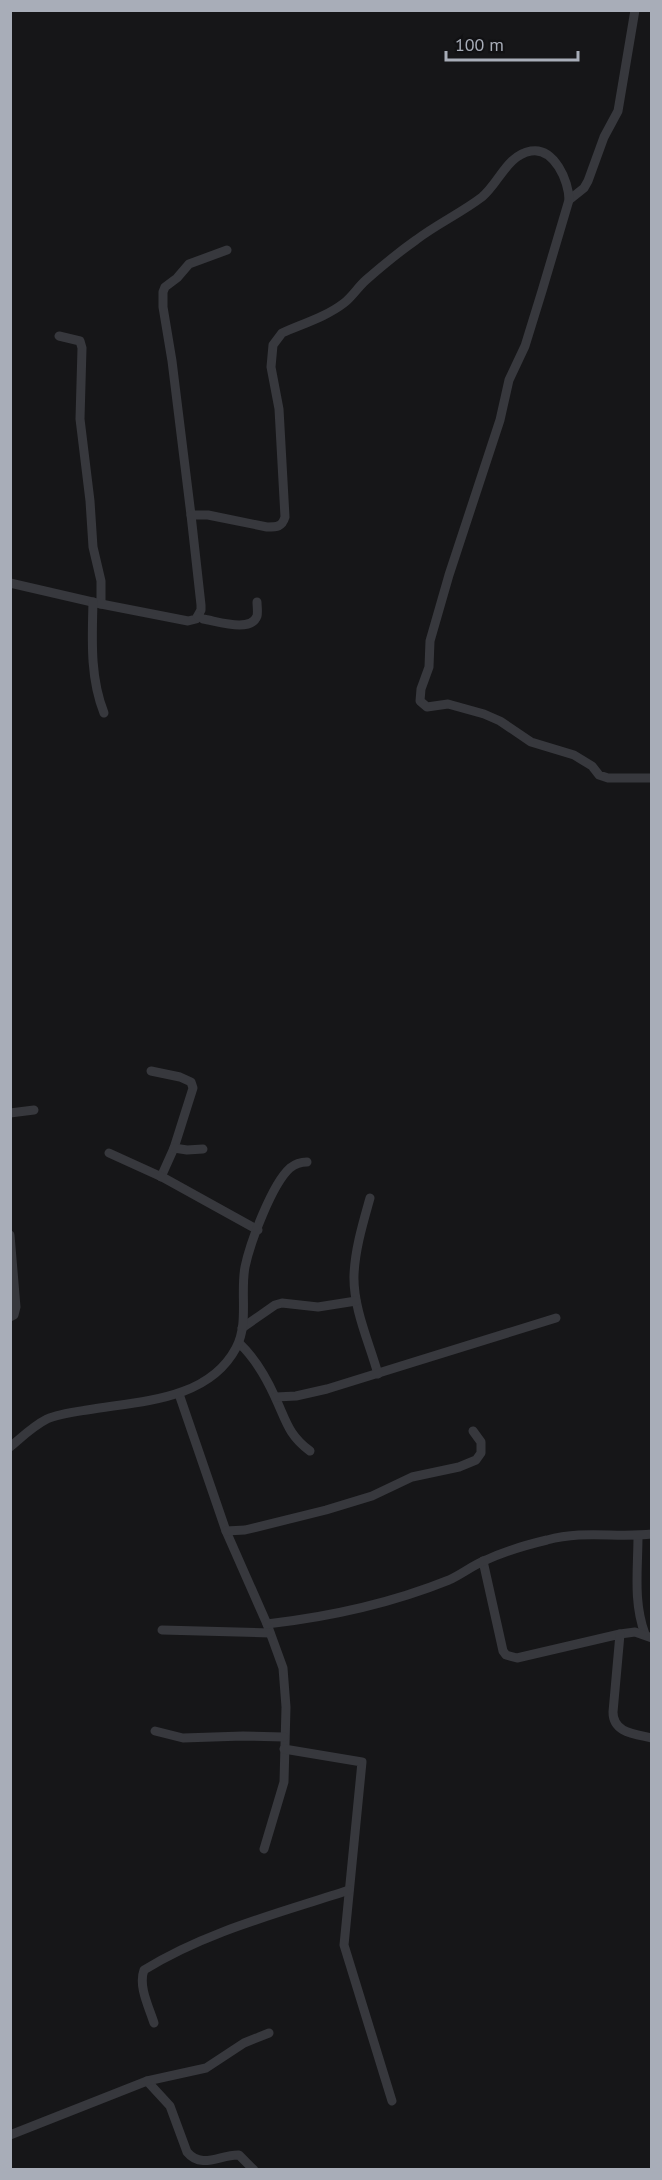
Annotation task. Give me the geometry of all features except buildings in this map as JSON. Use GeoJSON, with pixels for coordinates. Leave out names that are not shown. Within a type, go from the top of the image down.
{"type":"FeatureCollection","features":[{"type":"Feature","properties":{"kind":"street"},"geometry":{"type":"LineString","coordinates":[[569,200],[588,182],[604,137],[618,111],[635,10]]}},
{"type":"Feature","properties":{"kind":"street"},"geometry":{"type":"LineString","coordinates":[[191,515],[208,515],[267,527],[276,527],[283,523],[285,512],[279,409],[271,367],[273,345],[282,333],[325,315],[343,304],[365,281],[409,245],[482,197],[508,165],[524,154],[539,151],[553,158],[569,191],[569,200],[525,345],[509,380],[500,420],[448,574],[430,641],[429,667],[419,695],[422,705],[427,707],[448,704],[500,721],[537,745],[574,755],[591,766],[599,775],[608,778],[651,778]]}},
{"type":"Feature","properties":{"kind":"street"},"geometry":{"type":"LineString","coordinates":[[10,583],[188,621],[198,616],[201,605],[172,361],[163,307],[163,292],[165,287],[177,278],[189,264],[227,250]]}},
{"type":"Feature","properties":{"kind":"street"},"geometry":{"type":"LineString","coordinates":[[59,336],[80,341],[82,348],[80,419],[93,547],[101,581],[92,652],[97,693],[104,713]]}},
{"type":"Feature","properties":{"kind":"street"},"geometry":{"type":"LineString","coordinates":[[198,616],[203,619],[246,626],[257,616],[256,602]]}},
{"type":"Feature","properties":{"kind":"street"},"geometry":{"type":"LineString","coordinates":[[151,1071],[180,1077],[190,1082],[193,1088],[174,1148],[161,1177]]}},
{"type":"Feature","properties":{"kind":"street"},"geometry":{"type":"LineString","coordinates":[[10,1113],[34,1110]]}},
{"type":"Feature","properties":{"kind":"street"},"geometry":{"type":"LineString","coordinates":[[174,1148],[203,1149]]}},
{"type":"Feature","properties":{"kind":"street"},"geometry":{"type":"LineString","coordinates":[[109,1153],[161,1177],[258,1230]]}},
{"type":"Feature","properties":{"kind":"street"},"geometry":{"type":"LineString","coordinates":[[10,1447],[30,1430],[48,1419],[179,1394],[211,1379],[225,1365],[239,1343],[245,1268],[273,1193],[290,1168],[299,1162],[307,1162]]}},
{"type":"Feature","properties":{"kind":"street"},"geometry":{"type":"LineString","coordinates":[[370,1198],[360,1233],[354,1274],[356,1301],[378,1374]]}},
{"type":"Feature","properties":{"kind":"street"},"geometry":{"type":"LineString","coordinates":[[10,1235],[16,1307],[14,1315],[10,1317]]}},
{"type":"Feature","properties":{"kind":"street"},"geometry":{"type":"LineString","coordinates":[[242,1328],[275,1305],[282,1303],[318,1307],[356,1301]]}},
{"type":"Feature","properties":{"kind":"street"},"geometry":{"type":"LineString","coordinates":[[276,1397],[296,1396],[327,1389],[556,1318]]}},
{"type":"Feature","properties":{"kind":"street"},"geometry":{"type":"LineString","coordinates":[[239,1343],[255,1360],[276,1397],[289,1431],[300,1444],[310,1451]]}},
{"type":"Feature","properties":{"kind":"street"},"geometry":{"type":"LineString","coordinates":[[179,1394],[226,1531],[268,1628],[282,1668],[286,1707],[284,1782],[264,1849]]}},
{"type":"Feature","properties":{"kind":"street"},"geometry":{"type":"LineString","coordinates":[[226,1531],[245,1530],[326,1510],[372,1496],[412,1477],[459,1467],[476,1460],[481,1453],[481,1442],[473,1431]]}},
{"type":"Feature","properties":{"kind":"street"},"geometry":{"type":"LineString","coordinates":[[162,1630],[268,1628],[405,1596],[451,1579],[505,1552],[548,1539],[580,1533],[638,1536],[651,1534]]}},
{"type":"Feature","properties":{"kind":"street"},"geometry":{"type":"LineString","coordinates":[[483,1561],[503,1651],[506,1655],[517,1658],[620,1634],[644,1635],[639,1620],[636,1580],[638,1536]]}},
{"type":"Feature","properties":{"kind":"street"},"geometry":{"type":"LineString","coordinates":[[620,1634],[614,1722],[623,1731],[651,1738]]}},
{"type":"Feature","properties":{"kind":"street"},"geometry":{"type":"LineString","coordinates":[[155,1731],[183,1738],[284,1737]]}},
{"type":"Feature","properties":{"kind":"street"},"geometry":{"type":"LineString","coordinates":[[284,1749],[362,1762],[344,1945],[392,2102]]}},
{"type":"Feature","properties":{"kind":"street"},"geometry":{"type":"LineString","coordinates":[[154,2023],[142,1987],[144,1970],[217,1934],[259,1918],[349,1890]]}},
{"type":"Feature","properties":{"kind":"street"},"geometry":{"type":"LineString","coordinates":[[10,2135],[147,2081],[206,2068],[244,2043],[268,2033]]}},
{"type":"Feature","properties":{"kind":"street"},"geometry":{"type":"LineString","coordinates":[[147,2081],[170,2106],[187,2152],[191,2156],[209,2161],[239,2155],[254,2169]]}}]}
